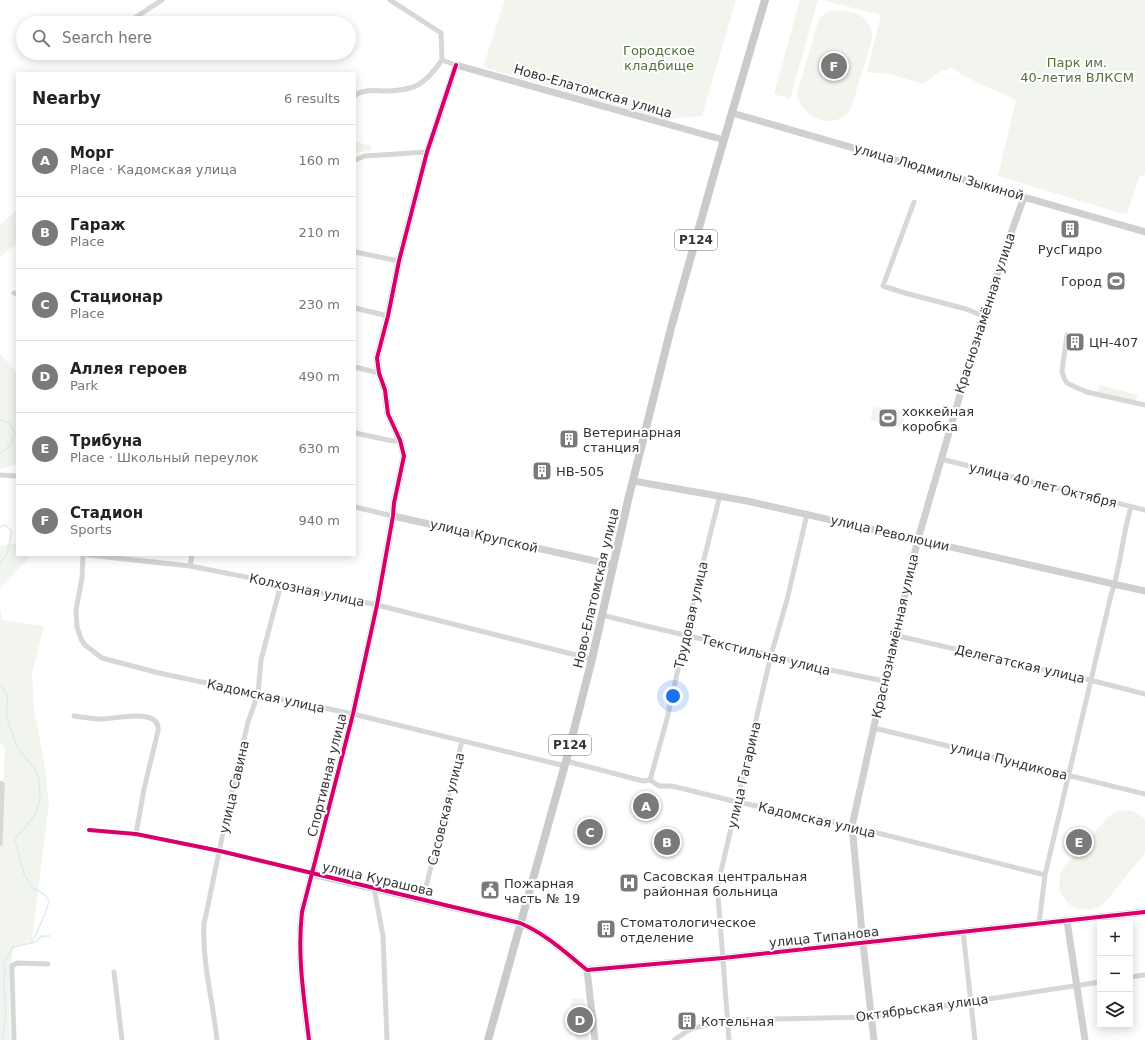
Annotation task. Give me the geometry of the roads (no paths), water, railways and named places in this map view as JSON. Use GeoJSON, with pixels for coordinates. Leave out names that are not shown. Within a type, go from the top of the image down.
{"type":"FeatureCollection","features":[{"type":"Feature","properties":{"kind":"main road","name":"Ново-Елатомская улица"},"geometry":{"type":"LineString","coordinates":[[488,1040],[566,764],[671,328],[765,0]]}},
{"type":"Feature","properties":{"kind":"street"},"geometry":{"type":"LineString","coordinates":[[138,16],[162,0]]}},
{"type":"Feature","properties":{"kind":"street"},"geometry":{"type":"LineString","coordinates":[[356,94],[362,91],[369,90],[402,91],[416,86],[429,78],[442,60],[440,33],[390,0]]}},
{"type":"Feature","properties":{"kind":"street"},"geometry":{"type":"LineString","coordinates":[[442,60],[456,65]]}},
{"type":"Feature","properties":{"kind":"street","name":"Ново-Елатомская улица"},"geometry":{"type":"LineString","coordinates":[[456,65],[724,140]]}},
{"type":"Feature","properties":{"kind":"street","name":"Спортивная улица"},"geometry":{"type":"LineString","coordinates":[[309,1040],[300,951],[302,912],[353,714],[377,606],[394,503],[404,456],[400,440],[388,414],[386,390],[379,373],[377,358],[388,316],[399,261],[427,152],[456,65]]}},
{"type":"Feature","properties":{"kind":"street","name":"улица Людмилы Зыкиной"},"geometry":{"type":"LineString","coordinates":[[732,113],[1145,232]]}},
{"type":"Feature","properties":{"kind":"street"},"geometry":{"type":"LineString","coordinates":[[356,160],[365,156],[427,152]]}},
{"type":"Feature","properties":{"kind":"street","name":"Краснознамённая улица"},"geometry":{"type":"LineString","coordinates":[[874,1040],[852,826],[894,635],[918,539],[982,316],[1024,197]]}},
{"type":"Feature","properties":{"kind":"street"},"geometry":{"type":"LineString","coordinates":[[914,202],[883,286],[966,309],[982,316]]}},
{"type":"Feature","properties":{"kind":"street"},"geometry":{"type":"LineString","coordinates":[[356,252],[399,261]]}},
{"type":"Feature","properties":{"kind":"street"},"geometry":{"type":"LineString","coordinates":[[356,308],[388,316]]}},
{"type":"Feature","properties":{"kind":"street"},"geometry":{"type":"LineString","coordinates":[[1067,335],[1062,370],[1067,383],[1087,392],[1145,405]]}},
{"type":"Feature","properties":{"kind":"street"},"geometry":{"type":"LineString","coordinates":[[356,367],[379,373]]}},
{"type":"Feature","properties":{"kind":"street"},"geometry":{"type":"LineString","coordinates":[[356,433],[393,441],[400,440]]}},
{"type":"Feature","properties":{"kind":"street","name":"улица 40 лет Октября"},"geometry":{"type":"LineString","coordinates":[[941,459],[1145,510]]}},
{"type":"Feature","properties":{"kind":"street"},"geometry":{"type":"LineString","coordinates":[[0,475],[16,476]]}},
{"type":"Feature","properties":{"kind":"street","name":"улица Революции"},"geometry":{"type":"LineString","coordinates":[[633,481],[720,495],[1145,591]]}},
{"type":"Feature","properties":{"kind":"street","name":"Трудовая улица"},"geometry":{"type":"LineString","coordinates":[[650,780],[667,719],[720,495]]}},
{"type":"Feature","properties":{"kind":"street","name":"улица Крупской"},"geometry":{"type":"LineString","coordinates":[[356,507],[613,565]]}},
{"type":"Feature","properties":{"kind":"street"},"geometry":{"type":"LineString","coordinates":[[1039,924],[1045,875],[1090,680],[1119,567],[1124,534],[1131,507]]}},
{"type":"Feature","properties":{"kind":"street","name":"улица Гагарина"},"geometry":{"type":"LineString","coordinates":[[729,1040],[718,895],[719,880],[771,655],[787,600],[806,514]]}},
{"type":"Feature","properties":{"kind":"street","name":"Кадомская улица"},"geometry":{"type":"LineString","coordinates":[[83,556],[82,578],[76,610],[76,621],[81,639],[92,651],[102,658],[159,673],[353,714],[462,741],[643,782],[650,780],[659,786],[672,786],[737,802],[818,818],[1045,875]]}},
{"type":"Feature","properties":{"kind":"street","name":"Колхозная улица"},"geometry":{"type":"LineString","coordinates":[[97,556],[190,566],[281,584],[592,659]]}},
{"type":"Feature","properties":{"kind":"street"},"geometry":{"type":"LineString","coordinates":[[190,566],[192,556]]}},
{"type":"Feature","properties":{"kind":"street","name":"улица Савина"},"geometry":{"type":"LineString","coordinates":[[217,1040],[215,1016],[210,997],[203,938],[206,909],[248,722],[258,694],[261,660],[281,584]]}},
{"type":"Feature","properties":{"kind":"street","name":"Текстильная улица"},"geometry":{"type":"LineString","coordinates":[[602,615],[771,655],[817,668],[884,681]]}},
{"type":"Feature","properties":{"kind":"street","name":"Делегатская улица"},"geometry":{"type":"LineString","coordinates":[[894,635],[1145,694]]}},
{"type":"Feature","properties":{"kind":"street"},"geometry":{"type":"LineString","coordinates":[[74,716],[104,719],[125,716],[148,717],[154,719],[156,722],[158,730],[144,789],[136,834]]}},
{"type":"Feature","properties":{"kind":"street","name":"улица Пундикова"},"geometry":{"type":"LineString","coordinates":[[874,728],[1145,794]]}},
{"type":"Feature","properties":{"kind":"street","name":"Сасовская улица"},"geometry":{"type":"LineString","coordinates":[[423,899],[462,741]]}},
{"type":"Feature","properties":{"kind":"street"},"geometry":{"type":"LineString","coordinates":[[0,783],[2,784],[0,844]]}},
{"type":"Feature","properties":{"kind":"street","name":"улица Курашова"},"geometry":{"type":"LineString","coordinates":[[89,830],[136,834],[220,851],[520,923]]}},
{"type":"Feature","properties":{"kind":"street"},"geometry":{"type":"LineString","coordinates":[[374,888],[383,936],[387,1040]]}},
{"type":"Feature","properties":{"kind":"street","name":"улица Типанова"},"geometry":{"type":"LineString","coordinates":[[586,970],[723,958],[1145,912]]}},
{"type":"Feature","properties":{"kind":"street"},"geometry":{"type":"LineString","coordinates":[[1067,921],[1085,1040]]}},
{"type":"Feature","properties":{"kind":"street"},"geometry":{"type":"LineString","coordinates":[[520,923],[532,928],[546,937],[586,970],[595,1040]]}},
{"type":"Feature","properties":{"kind":"street"},"geometry":{"type":"LineString","coordinates":[[963,931],[975,1040]]}},
{"type":"Feature","properties":{"kind":"street"},"geometry":{"type":"LineString","coordinates":[[14,1040],[12,966],[17,963],[48,964]]}},
{"type":"Feature","properties":{"kind":"street"},"geometry":{"type":"LineString","coordinates":[[114,972],[122,1040]]}},
{"type":"Feature","properties":{"kind":"street"},"geometry":{"type":"LineString","coordinates":[[1133,977],[1145,975]]}},
{"type":"Feature","properties":{"kind":"street","name":"Октябрьская улица"},"geometry":{"type":"LineString","coordinates":[[674,1040],[689,1030],[728,1020],[871,1017],[1097,982]]}},
{"type":"Feature","properties":{"kind":"waterway"},"geometry":{"type":"LineString","coordinates":[[0,420],[9,423],[15,433],[11,445],[0,454]]}},
{"type":"Feature","properties":{"kind":"waterway"},"geometry":{"type":"LineString","coordinates":[[0,527],[5,525],[12,531],[7,554],[0,563]]}},
{"type":"Feature","properties":{"kind":"waterway"},"geometry":{"type":"LineString","coordinates":[[0,686],[6,692],[8,722],[18,749],[34,767],[39,779],[40,797],[37,811],[15,840],[24,874],[32,887],[45,895],[49,901],[41,923],[31,942]]}},
{"type":"Feature","properties":{"kind":"waterway"},"geometry":{"type":"LineString","coordinates":[[2,1040],[6,1018],[4,985],[5,972],[3,964],[13,947],[35,942],[42,936],[50,936]]}},
{"type":"Feature","properties":{"kind":"place","name":"Стадион"},"geometry":{"type":"Point","coordinates":[834,66]}},
{"type":"Feature","properties":{"kind":"place","name":"РусГидро"},"geometry":{"type":"Point","coordinates":[1070,229]}},
{"type":"Feature","properties":{"kind":"place","name":"Город"},"geometry":{"type":"Point","coordinates":[1116,281]}},
{"type":"Feature","properties":{"kind":"place","name":"ЦН-407"},"geometry":{"type":"Point","coordinates":[1075,342]}},
{"type":"Feature","properties":{"kind":"place","name":"хоккейная коробка"},"geometry":{"type":"Point","coordinates":[888,418]}},
{"type":"Feature","properties":{"kind":"place","name":"Ветеринарная станция"},"geometry":{"type":"Point","coordinates":[569,439]}},
{"type":"Feature","properties":{"kind":"place","name":"НВ-505"},"geometry":{"type":"Point","coordinates":[542,471]}},
{"type":"Feature","properties":{"kind":"place","name":"Морг"},"geometry":{"type":"Point","coordinates":[646,806]}},
{"type":"Feature","properties":{"kind":"place","name":"Стационар"},"geometry":{"type":"Point","coordinates":[590,832]}},
{"type":"Feature","properties":{"kind":"place","name":"Гараж"},"geometry":{"type":"Point","coordinates":[667,842]}},
{"type":"Feature","properties":{"kind":"place","name":"Трибуна"},"geometry":{"type":"Point","coordinates":[1079,842]}},
{"type":"Feature","properties":{"kind":"place","name":"Сасовская центральная районная больница"},"geometry":{"type":"Point","coordinates":[629,883]}},
{"type":"Feature","properties":{"kind":"place","name":"Пожарная часть № 19"},"geometry":{"type":"Point","coordinates":[490,890]}},
{"type":"Feature","properties":{"kind":"place","name":"Стоматологическое отделение"},"geometry":{"type":"Point","coordinates":[606,929]}},
{"type":"Feature","properties":{"kind":"place","name":"Аллея героев"},"geometry":{"type":"Point","coordinates":[580,1020]}},
{"type":"Feature","properties":{"kind":"place","name":"Котельная"},"geometry":{"type":"Point","coordinates":[687,1021]}},
{"type":"Feature","properties":{"kind":"park label","name":"Городское кладбище"},"geometry":{"type":"Point","coordinates":[659,58]}},
{"type":"Feature","properties":{"kind":"park label","name":"Парк им. 40-летия ВЛКСМ"},"geometry":{"type":"Point","coordinates":[1077,70]}}]}
